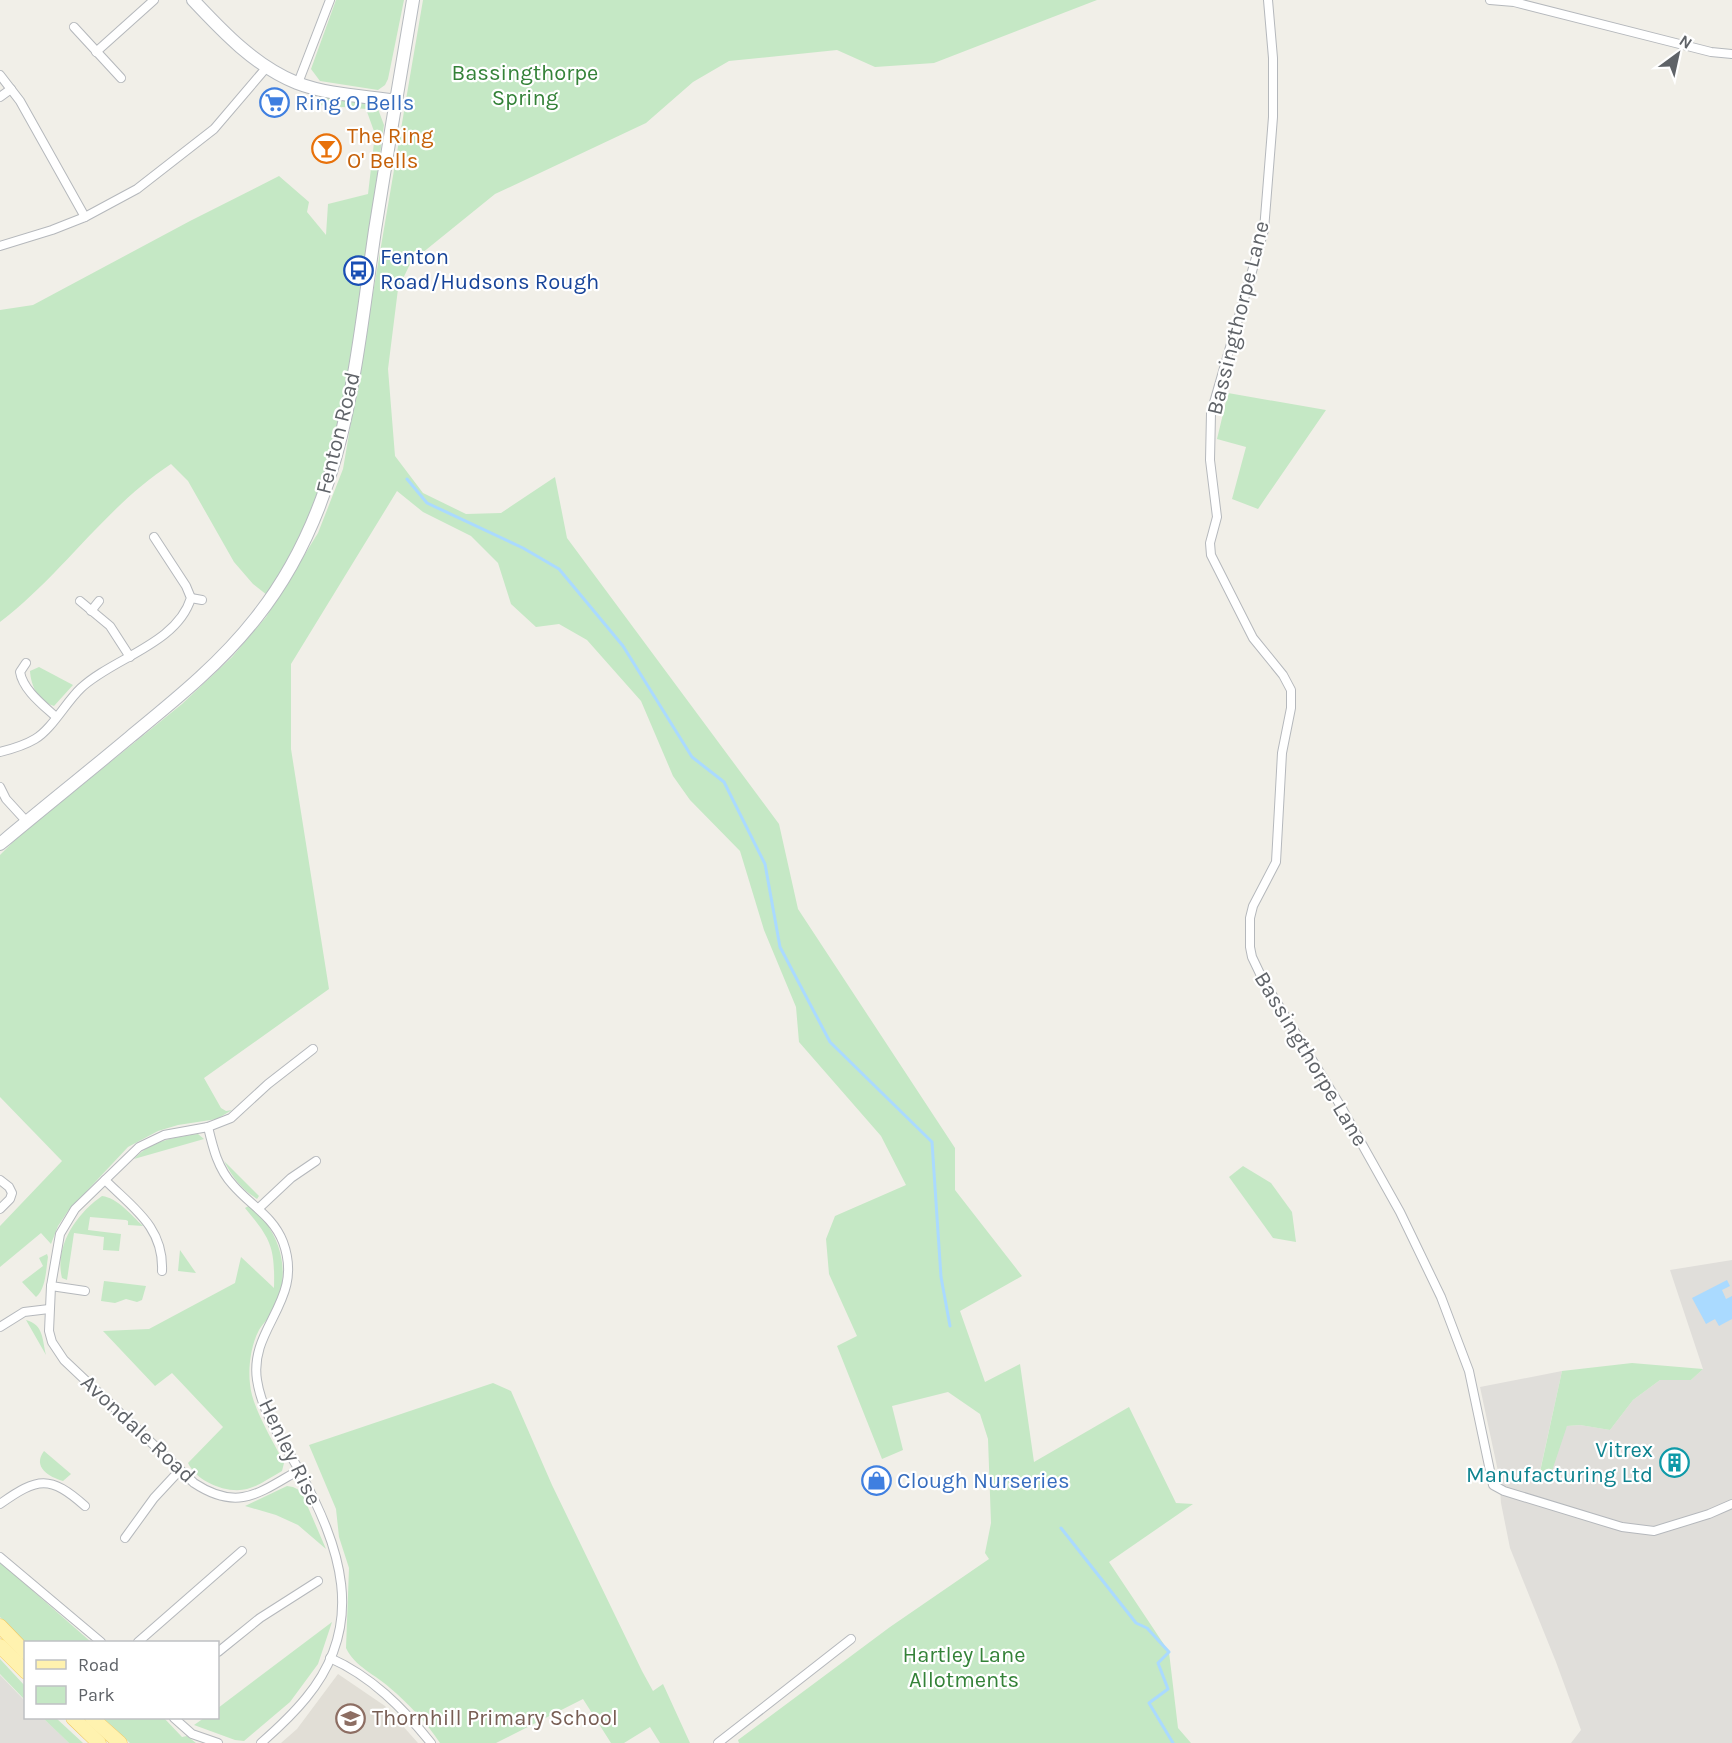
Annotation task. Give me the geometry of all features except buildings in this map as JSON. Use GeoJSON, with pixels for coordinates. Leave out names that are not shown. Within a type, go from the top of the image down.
{"type":"FeatureCollection","features":[{"type":"Feature","properties":{"kind":"main road"},"geometry":{"type":"LineString","coordinates":[[0,1626],[24,1651]]}},
{"type":"Feature","properties":{"kind":"main road"},"geometry":{"type":"LineString","coordinates":[[0,1646],[24,1670]]}},
{"type":"Feature","properties":{"kind":"main road"},"geometry":{"type":"LineString","coordinates":[[74,1719],[99,1743]]}},
{"type":"Feature","properties":{"kind":"main road"},"geometry":{"type":"LineString","coordinates":[[93,1719],[120,1743]]}},
{"type":"Feature","properties":{"kind":"street"},"geometry":{"type":"LineString","coordinates":[[96,52],[154,0]]}},
{"type":"Feature","properties":{"kind":"street"},"geometry":{"type":"LineString","coordinates":[[193,0],[218,27],[266,68],[298,83],[336,93],[397,101]]}},
{"type":"Feature","properties":{"kind":"street"},"geometry":{"type":"LineString","coordinates":[[298,83],[330,0]]}},
{"type":"Feature","properties":{"kind":"street","name":"Fenton Road"},"geometry":{"type":"LineString","coordinates":[[0,844],[162,711],[228,651],[268,602],[309,532],[336,460],[348,412],[413,0]]}},
{"type":"Feature","properties":{"kind":"street","name":"Bassingthorpe Lane"},"geometry":{"type":"LineString","coordinates":[[1268,0],[1273,58],[1273,117],[1264,230],[1211,413],[1209,460],[1217,517],[1210,543],[1211,555],[1252,638],[1283,675],[1291,690],[1291,708],[1281,753],[1276,861],[1273,871],[1253,906],[1250,918],[1250,947],[1263,980],[1340,1105],[1400,1212],[1441,1297],[1470,1371],[1493,1485],[1504,1491],[1622,1527],[1654,1531],[1709,1514],[1732,1504]]}},
{"type":"Feature","properties":{"kind":"street"},"geometry":{"type":"LineString","coordinates":[[1490,0],[1514,2],[1711,52],[1732,54]]}},
{"type":"Feature","properties":{"kind":"street"},"geometry":{"type":"LineString","coordinates":[[74,27],[121,78]]}},
{"type":"Feature","properties":{"kind":"street"},"geometry":{"type":"LineString","coordinates":[[0,246],[85,217],[136,189],[214,129],[266,68]]}},
{"type":"Feature","properties":{"kind":"street"},"geometry":{"type":"LineString","coordinates":[[0,75],[20,101],[85,217]]}},
{"type":"Feature","properties":{"kind":"street"},"geometry":{"type":"LineString","coordinates":[[0,97],[11,89]]}},
{"type":"Feature","properties":{"kind":"street"},"geometry":{"type":"LineString","coordinates":[[0,752],[36,739],[87,682],[130,657],[166,632],[187,608],[191,598],[186,586],[154,537]]}},
{"type":"Feature","properties":{"kind":"street"},"geometry":{"type":"LineString","coordinates":[[191,598],[202,600]]}},
{"type":"Feature","properties":{"kind":"street"},"geometry":{"type":"LineString","coordinates":[[80,601],[110,626],[130,657]]}},
{"type":"Feature","properties":{"kind":"street"},"geometry":{"type":"LineString","coordinates":[[91,611],[99,601]]}},
{"type":"Feature","properties":{"kind":"street"},"geometry":{"type":"LineString","coordinates":[[26,663],[20,672],[21,677],[38,701],[56,717]]}},
{"type":"Feature","properties":{"kind":"street"},"geometry":{"type":"LineString","coordinates":[[0,787],[6,799],[27,822]]}},
{"type":"Feature","properties":{"kind":"street","name":"Avondale Road"},"geometry":{"type":"LineString","coordinates":[[298,1470],[251,1496],[228,1498],[207,1491],[194,1483],[64,1360],[52,1342],[49,1310],[60,1234],[75,1209],[139,1148],[150,1141],[179,1131],[208,1127],[231,1118],[268,1084],[313,1049]]}},
{"type":"Feature","properties":{"kind":"street","name":"Henley Rise"},"geometry":{"type":"LineString","coordinates":[[208,1127],[223,1171],[233,1185],[259,1208],[279,1232],[284,1245],[288,1275],[282,1303],[261,1341],[256,1367],[257,1381],[265,1407],[323,1519],[341,1574],[343,1612],[330,1658],[307,1698],[261,1743]]}},
{"type":"Feature","properties":{"kind":"street"},"geometry":{"type":"LineString","coordinates":[[259,1208],[291,1178],[316,1161]]}},
{"type":"Feature","properties":{"kind":"street"},"geometry":{"type":"LineString","coordinates":[[0,1180],[9,1187],[12,1193],[10,1199],[0,1209]]}},
{"type":"Feature","properties":{"kind":"street"},"geometry":{"type":"LineString","coordinates":[[105,1180],[152,1228],[162,1249],[162,1271]]}},
{"type":"Feature","properties":{"kind":"street"},"geometry":{"type":"LineString","coordinates":[[51,1286],[85,1291]]}},
{"type":"Feature","properties":{"kind":"street"},"geometry":{"type":"LineString","coordinates":[[0,1328],[24,1312],[49,1310]]}},
{"type":"Feature","properties":{"kind":"street"},"geometry":{"type":"LineString","coordinates":[[125,1538],[154,1498],[180,1470]]}},
{"type":"Feature","properties":{"kind":"street"},"geometry":{"type":"LineString","coordinates":[[0,1504],[31,1485],[45,1483],[68,1491],[85,1506]]}},
{"type":"Feature","properties":{"kind":"street"},"geometry":{"type":"LineString","coordinates":[[139,1641],[242,1551]]}},
{"type":"Feature","properties":{"kind":"street"},"geometry":{"type":"LineString","coordinates":[[0,1557],[101,1641]]}},
{"type":"Feature","properties":{"kind":"street"},"geometry":{"type":"LineString","coordinates":[[219,1651],[260,1618],[318,1581]]}},
{"type":"Feature","properties":{"kind":"street"},"geometry":{"type":"LineString","coordinates":[[718,1743],[851,1639]]}},
{"type":"Feature","properties":{"kind":"street"},"geometry":{"type":"LineString","coordinates":[[330,1658],[365,1678],[385,1694],[431,1743]]}},
{"type":"Feature","properties":{"kind":"street"},"geometry":{"type":"LineString","coordinates":[[175,1719],[192,1734],[218,1743]]}},
{"type":"Feature","properties":{"kind":"shaded area"},"geometry":{"type":"Polygon","coordinates":[[[1732,1260],[1732,1743],[1571,1743],[1581,1730],[1510,1548],[1501,1503],[1499,1476],[1480,1387],[1562,1371],[1540,1471],[1567,1426],[1580,1425],[1610,1430],[1633,1400],[1660,1380],[1691,1380],[1703,1369],[1670,1270],[1732,1260]]]}},
{"type":"Feature","properties":{"kind":"shaded area","name":"Thornhill Primary School"},"geometry":{"type":"Polygon","coordinates":[[[338,1674],[385,1706],[418,1743],[281,1743],[297,1729],[338,1674]]]}},
{"type":"Feature","properties":{"kind":"shaded area"},"geometry":{"type":"Polygon","coordinates":[[[0,1675],[24,1700],[24,1719],[44,1719],[69,1743],[0,1743],[0,1675]]]}},
{"type":"Feature","properties":{"kind":"green space"},"geometry":{"type":"Polygon","coordinates":[[[336,0],[404,0],[388,79],[385,85],[378,90],[320,81],[311,69],[336,0]]]}},
{"type":"Feature","properties":{"kind":"green space"},"geometry":{"type":"Polygon","coordinates":[[[423,0],[1097,0],[934,63],[875,67],[837,50],[729,61],[693,82],[646,123],[495,194],[411,262],[398,289],[388,369],[395,456],[423,493],[466,514],[501,513],[555,477],[567,538],[779,824],[798,909],[955,1148],[955,1190],[1022,1276],[960,1311],[985,1382],[1020,1364],[1034,1462],[1129,1407],[1176,1503],[1193,1504],[1109,1562],[1169,1652],[1178,1728],[1191,1743],[739,1743],[738,1740],[890,1627],[989,1559],[985,1553],[991,1523],[988,1439],[980,1414],[948,1392],[892,1406],[903,1450],[882,1459],[837,1346],[857,1336],[829,1274],[826,1239],[835,1216],[906,1185],[881,1136],[799,1042],[796,1007],[764,930],[740,851],[690,800],[673,776],[641,701],[587,640],[559,624],[536,627],[511,604],[498,563],[471,536],[423,512],[397,491],[291,664],[291,749],[329,989],[204,1078],[221,1108],[226,1111],[232,1110],[217,1119],[178,1125],[158,1131],[128,1147],[68,1211],[58,1226],[51,1244],[41,1233],[0,1267],[0,1226],[62,1161],[0,1097],[0,855],[18,837],[182,704],[232,657],[266,617],[318,533],[343,469],[423,0]]]}},
{"type":"Feature","properties":{"kind":"green space"},"geometry":{"type":"Polygon","coordinates":[[[321,96],[371,104],[378,109],[384,125],[350,378],[321,493],[300,540],[267,595],[253,584],[234,562],[188,481],[171,464],[125,500],[44,584],[0,622],[0,310],[33,305],[279,176],[309,202],[307,212],[326,235],[328,204],[368,194],[375,134],[366,109],[319,105],[321,96]]]}},
{"type":"Feature","properties":{"kind":"green space"},"geometry":{"type":"Polygon","coordinates":[[[1228,393],[1326,410],[1258,509],[1232,499],[1246,447],[1217,439],[1228,393]]]}},
{"type":"Feature","properties":{"kind":"green space"},"geometry":{"type":"Polygon","coordinates":[[[39,667],[73,685],[54,706],[44,701],[34,688],[30,671],[39,667]]]}},
{"type":"Feature","properties":{"kind":"green space"},"geometry":{"type":"Polygon","coordinates":[[[198,1134],[204,1139],[134,1159],[155,1144],[172,1138],[198,1134]]]}},
{"type":"Feature","properties":{"kind":"green space"},"geometry":{"type":"Polygon","coordinates":[[[224,1161],[259,1196],[257,1199],[238,1183],[224,1161]]]}},
{"type":"Feature","properties":{"kind":"green space"},"geometry":{"type":"Polygon","coordinates":[[[1243,1166],[1271,1183],[1292,1212],[1296,1242],[1273,1238],[1229,1177],[1243,1166]]]}},
{"type":"Feature","properties":{"kind":"green space"},"geometry":{"type":"Polygon","coordinates":[[[102,1196],[119,1203],[143,1226],[128,1225],[126,1220],[90,1217],[88,1230],[121,1234],[119,1251],[103,1250],[104,1237],[74,1233],[67,1280],[62,1278],[61,1254],[70,1231],[84,1211],[102,1196]]]}},
{"type":"Feature","properties":{"kind":"green space"},"geometry":{"type":"Polygon","coordinates":[[[250,1205],[276,1239],[282,1266],[280,1294],[272,1314],[259,1330],[254,1342],[249,1377],[259,1414],[284,1463],[282,1471],[260,1484],[247,1489],[231,1490],[205,1481],[192,1470],[188,1463],[223,1427],[172,1373],[155,1386],[103,1331],[149,1329],[235,1283],[241,1257],[274,1288],[274,1263],[270,1244],[245,1208],[250,1205]]]}},
{"type":"Feature","properties":{"kind":"green space"},"geometry":{"type":"Polygon","coordinates":[[[180,1250],[196,1273],[178,1271],[180,1250]]]}},
{"type":"Feature","properties":{"kind":"green space"},"geometry":{"type":"Polygon","coordinates":[[[47,1254],[44,1284],[36,1297],[22,1282],[43,1266],[39,1258],[47,1254]]]}},
{"type":"Feature","properties":{"kind":"green space"},"geometry":{"type":"Polygon","coordinates":[[[104,1281],[146,1286],[142,1300],[137,1302],[126,1299],[115,1303],[101,1301],[104,1281]]]}},
{"type":"Feature","properties":{"kind":"green space"},"geometry":{"type":"Polygon","coordinates":[[[26,1320],[39,1329],[46,1355],[26,1320]]]}},
{"type":"Feature","properties":{"kind":"green space"},"geometry":{"type":"Polygon","coordinates":[[[1632,1363],[1703,1369],[1691,1380],[1660,1380],[1633,1400],[1610,1430],[1580,1425],[1567,1426],[1551,1474],[1540,1472],[1562,1371],[1632,1363]]]}},
{"type":"Feature","properties":{"kind":"green space"},"geometry":{"type":"Polygon","coordinates":[[[493,1383],[511,1391],[552,1485],[642,1671],[653,1691],[663,1684],[690,1743],[660,1743],[650,1727],[624,1743],[611,1743],[583,1699],[496,1743],[440,1743],[410,1707],[354,1660],[346,1648],[349,1568],[339,1537],[336,1509],[309,1445],[493,1383]]]}},
{"type":"Feature","properties":{"kind":"green space"},"geometry":{"type":"Polygon","coordinates":[[[44,1451],[71,1474],[63,1481],[52,1477],[41,1466],[44,1451]]]}},
{"type":"Feature","properties":{"kind":"green space"},"geometry":{"type":"Polygon","coordinates":[[[287,1486],[301,1491],[326,1549],[298,1525],[276,1515],[245,1506],[287,1486]]]}},
{"type":"Feature","properties":{"kind":"green space"},"geometry":{"type":"Polygon","coordinates":[[[0,1562],[90,1641],[24,1642],[0,1617],[0,1562]]]}},
{"type":"Feature","properties":{"kind":"green space"},"geometry":{"type":"Polygon","coordinates":[[[332,1622],[318,1664],[290,1702],[244,1741],[194,1725],[203,1719],[219,1719],[219,1707],[332,1622]]]}},
{"type":"Feature","properties":{"kind":"green space"},"geometry":{"type":"Polygon","coordinates":[[[0,1659],[24,1685],[24,1699],[0,1674],[0,1659]]]}},
{"type":"Feature","properties":{"kind":"green space"},"geometry":{"type":"Polygon","coordinates":[[[44,1719],[57,1719],[83,1743],[69,1743],[44,1719]]]}},
{"type":"Feature","properties":{"kind":"green space"},"geometry":{"type":"Polygon","coordinates":[[[104,1719],[165,1719],[182,1737],[187,1736],[196,1743],[130,1743],[104,1719]]]}},
{"type":"Feature","properties":{"kind":"water"},"geometry":{"type":"Polygon","coordinates":[[[1727,1280],[1730,1286],[1722,1290],[1726,1299],[1732,1296],[1732,1319],[1719,1326],[1715,1319],[1706,1324],[1692,1298],[1727,1280]]]}},
{"type":"Feature","properties":{"kind":"waterway"},"geometry":{"type":"LineString","coordinates":[[407,479],[427,503],[523,548],[559,569],[623,646],[692,757],[724,782],[765,864],[780,947],[830,1042],[932,1142],[941,1277],[950,1326]]}},
{"type":"Feature","properties":{"kind":"waterway"},"geometry":{"type":"LineString","coordinates":[[1061,1528],[1136,1623],[1147,1628],[1169,1652],[1158,1663],[1168,1689],[1149,1703],[1173,1743]]}},
{"type":"Feature","properties":{"kind":"place","name":"Ring O Bells"},"geometry":{"type":"Point","coordinates":[274,103]}},
{"type":"Feature","properties":{"kind":"place","name":"The Ring O' Bells"},"geometry":{"type":"Point","coordinates":[326,149]}},
{"type":"Feature","properties":{"kind":"place","name":"Fenton Road/Hudsons Rough"},"geometry":{"type":"Point","coordinates":[359,270]}},
{"type":"Feature","properties":{"kind":"place","name":"Vitrex Manufacturing Ltd"},"geometry":{"type":"Point","coordinates":[1674,1463]}},
{"type":"Feature","properties":{"kind":"place","name":"Clough Nurseries"},"geometry":{"type":"Point","coordinates":[876,1481]}},
{"type":"Feature","properties":{"kind":"place","name":"Thornhill Primary School"},"geometry":{"type":"Point","coordinates":[351,1718]}},
{"type":"Feature","properties":{"kind":"park label","name":"Bassingthorpe Spring"},"geometry":{"type":"Point","coordinates":[525,86]}},
{"type":"Feature","properties":{"kind":"park label","name":"Hartley Lane Allotments"},"geometry":{"type":"Point","coordinates":[964,1668]}}]}
